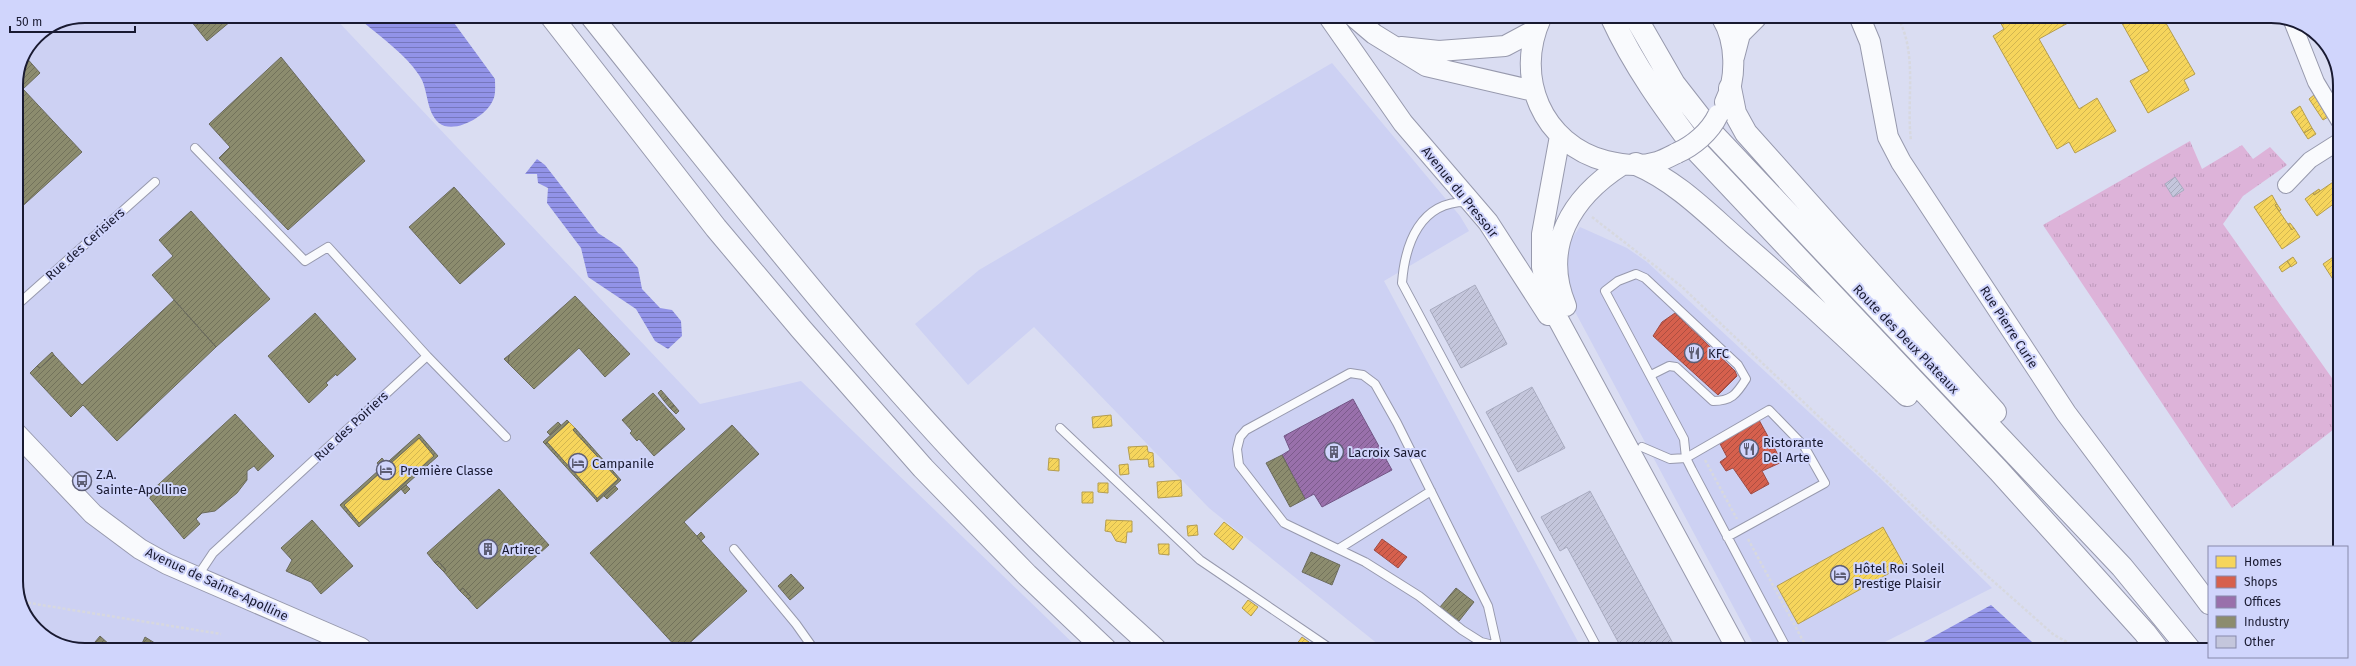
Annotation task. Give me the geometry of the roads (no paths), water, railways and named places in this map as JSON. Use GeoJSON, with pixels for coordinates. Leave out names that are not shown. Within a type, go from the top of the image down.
{"type":"FeatureCollection","features":[{"type":"Feature","properties":{"kind":"main road"},"geometry":{"type":"LineString","coordinates":[[557,23],[716,228],[801,329],[923,468],[1027,575],[1099,643]]}},
{"type":"Feature","properties":{"kind":"main road"},"geometry":{"type":"LineString","coordinates":[[597,23],[744,210],[829,310],[948,444],[1051,553],[1148,643]]}},
{"type":"Feature","properties":{"kind":"main road","name":"Route des Deux Plateaux"},"geometry":{"type":"LineString","coordinates":[[1614,23],[1625,46],[1658,100],[1696,150],[1999,471],[2132,618],[2152,643]]}},
{"type":"Feature","properties":{"kind":"main road","name":"Route des Deux Plateaux"},"geometry":{"type":"LineString","coordinates":[[1639,23],[1674,84],[1713,134],[2122,567],[2185,643]]}},
{"type":"Feature","properties":{"kind":"main road"},"geometry":{"type":"LineString","coordinates":[[1730,88],[1735,113],[1746,133],[2009,428],[2134,564],[2189,627],[2199,643]]}},
{"type":"Feature","properties":{"kind":"main road"},"geometry":{"type":"LineString","coordinates":[[1629,164],[1654,172],[1684,193],[1822,313],[1940,426],[2095,589],[2132,618]]}},
{"type":"Feature","properties":{"kind":"street","name":"Avenue du Pressoir"},"geometry":{"type":"LineString","coordinates":[[1333,23],[1403,123],[1488,222],[1586,370]]}},
{"type":"Feature","properties":{"kind":"street"},"geometry":{"type":"LineString","coordinates":[[1361,23],[1374,34],[1426,66],[1534,91]]}},
{"type":"Feature","properties":{"kind":"street"},"geometry":{"type":"LineString","coordinates":[[1725,23],[1734,59]]}},
{"type":"Feature","properties":{"kind":"street"},"geometry":{"type":"LineString","coordinates":[[1538,24],[1529,58],[1534,91],[1540,108],[1560,136],[1589,156],[1629,164],[1657,162],[1689,148],[1714,124],[1730,88],[1734,59],[1740,34],[1751,23]]}},
{"type":"Feature","properties":{"kind":"street","name":"Rue Pierre Curie"},"geometry":{"type":"LineString","coordinates":[[1860,23],[1870,42],[1888,137],[1901,162],[2066,413],[2208,603]]}},
{"type":"Feature","properties":{"kind":"street"},"geometry":{"type":"LineString","coordinates":[[1397,47],[1439,51],[1504,46],[1538,24]]}},
{"type":"Feature","properties":{"kind":"street"},"geometry":{"type":"LineString","coordinates":[[2295,28],[2316,82],[2333,110]]}},
{"type":"Feature","properties":{"kind":"street"},"geometry":{"type":"LineString","coordinates":[[1560,136],[1542,234],[1542,268],[1552,308],[1734,643]]}},
{"type":"Feature","properties":{"kind":"street"},"geometry":{"type":"LineString","coordinates":[[2286,185],[2310,160],[2333,145]]}},
{"type":"Feature","properties":{"kind":"street"},"geometry":{"type":"LineString","coordinates":[[1629,164],[1600,179],[1577,205],[1566,222],[1560,242],[1558,269],[1561,294],[1576,332],[1642,447],[1746,643]]}},
{"type":"Feature","properties":{"kind":"street","name":"Avenue de Sainte-Apolline"},"geometry":{"type":"LineString","coordinates":[[23,440],[93,514],[140,548],[196,577],[349,643]]}},
{"type":"Feature","properties":{"kind":"lane"},"geometry":{"type":"LineString","coordinates":[[195,148],[306,261],[328,247],[427,356],[506,438]]}},
{"type":"Feature","properties":{"kind":"lane","name":"Rue des Cerisiers"},"geometry":{"type":"LineString","coordinates":[[23,300],[155,182]]}},
{"type":"Feature","properties":{"kind":"lane"},"geometry":{"type":"LineString","coordinates":[[1470,202],[1455,202],[1436,208],[1424,221],[1414,235],[1404,257],[1402,283],[1595,643]]}},
{"type":"Feature","properties":{"kind":"lane"},"geometry":{"type":"LineString","coordinates":[[1650,375],[1669,366],[1676,367],[1713,401],[1726,401],[1738,391],[1746,380],[1738,365],[1645,278],[1636,274],[1618,281],[1605,291],[1684,439],[1686,458],[1783,643]]}},
{"type":"Feature","properties":{"kind":"lane","name":"Rue des Poiriers"},"geometry":{"type":"LineString","coordinates":[[196,577],[213,553],[427,356]]}},
{"type":"Feature","properties":{"kind":"lane"},"geometry":{"type":"LineString","coordinates":[[1484,643],[1462,630],[1418,596],[1340,548],[1313,539],[1284,523],[1239,465],[1236,449],[1240,437],[1246,430],[1350,373],[1363,375],[1375,384],[1431,491],[1488,606],[1497,643]]}},
{"type":"Feature","properties":{"kind":"lane"},"geometry":{"type":"LineString","coordinates":[[1642,447],[1670,459],[1686,458],[1769,410],[1804,446],[1825,483],[1727,536]]}},
{"type":"Feature","properties":{"kind":"lane"},"geometry":{"type":"LineString","coordinates":[[1060,428],[1200,560],[1322,643]]}},
{"type":"Feature","properties":{"kind":"lane"},"geometry":{"type":"LineString","coordinates":[[1340,548],[1431,491]]}},
{"type":"Feature","properties":{"kind":"lane"},"geometry":{"type":"LineString","coordinates":[[734,549],[796,624],[809,643]]}},
{"type":"Feature","properties":{"kind":"water"},"geometry":{"type":"Polygon","coordinates":[[[364,23],[454,23],[495,79],[495,95],[490,106],[477,117],[461,125],[453,127],[445,126],[439,123],[431,112],[419,75],[407,60],[364,23]]]}},
{"type":"Feature","properties":{"kind":"water"},"geometry":{"type":"Polygon","coordinates":[[[537,159],[545,165],[598,233],[621,248],[638,268],[642,289],[660,308],[672,310],[681,321],[682,336],[668,349],[655,341],[636,309],[588,277],[581,248],[547,203],[548,188],[538,183],[537,174],[525,174],[537,159]]]}},
{"type":"Feature","properties":{"kind":"water"},"geometry":{"type":"Polygon","coordinates":[[[1991,605],[2033,643],[1922,643],[1991,605]]]}},
{"type":"Feature","properties":{"kind":"place","name":"KFC"},"geometry":{"type":"Point","coordinates":[1694,353]}},
{"type":"Feature","properties":{"kind":"place","name":"Ristorante Del Arte"},"geometry":{"type":"Point","coordinates":[1749,449]}},
{"type":"Feature","properties":{"kind":"place","name":"Lacroix Savac"},"geometry":{"type":"Point","coordinates":[1334,452]}},
{"type":"Feature","properties":{"kind":"place","name":"Campanile"},"geometry":{"type":"Point","coordinates":[578,463]}},
{"type":"Feature","properties":{"kind":"place","name":"Première Classe"},"geometry":{"type":"Point","coordinates":[386,470]}},
{"type":"Feature","properties":{"kind":"place","name":"Z.A. Sainte-Apolline"},"geometry":{"type":"Point","coordinates":[82,481]}},
{"type":"Feature","properties":{"kind":"place","name":"Artirec"},"geometry":{"type":"Point","coordinates":[488,549]}},
{"type":"Feature","properties":{"kind":"place","name":"Hôtel Roi Soleil Prestige Plaisir"},"geometry":{"type":"Point","coordinates":[1840,575]}}]}
